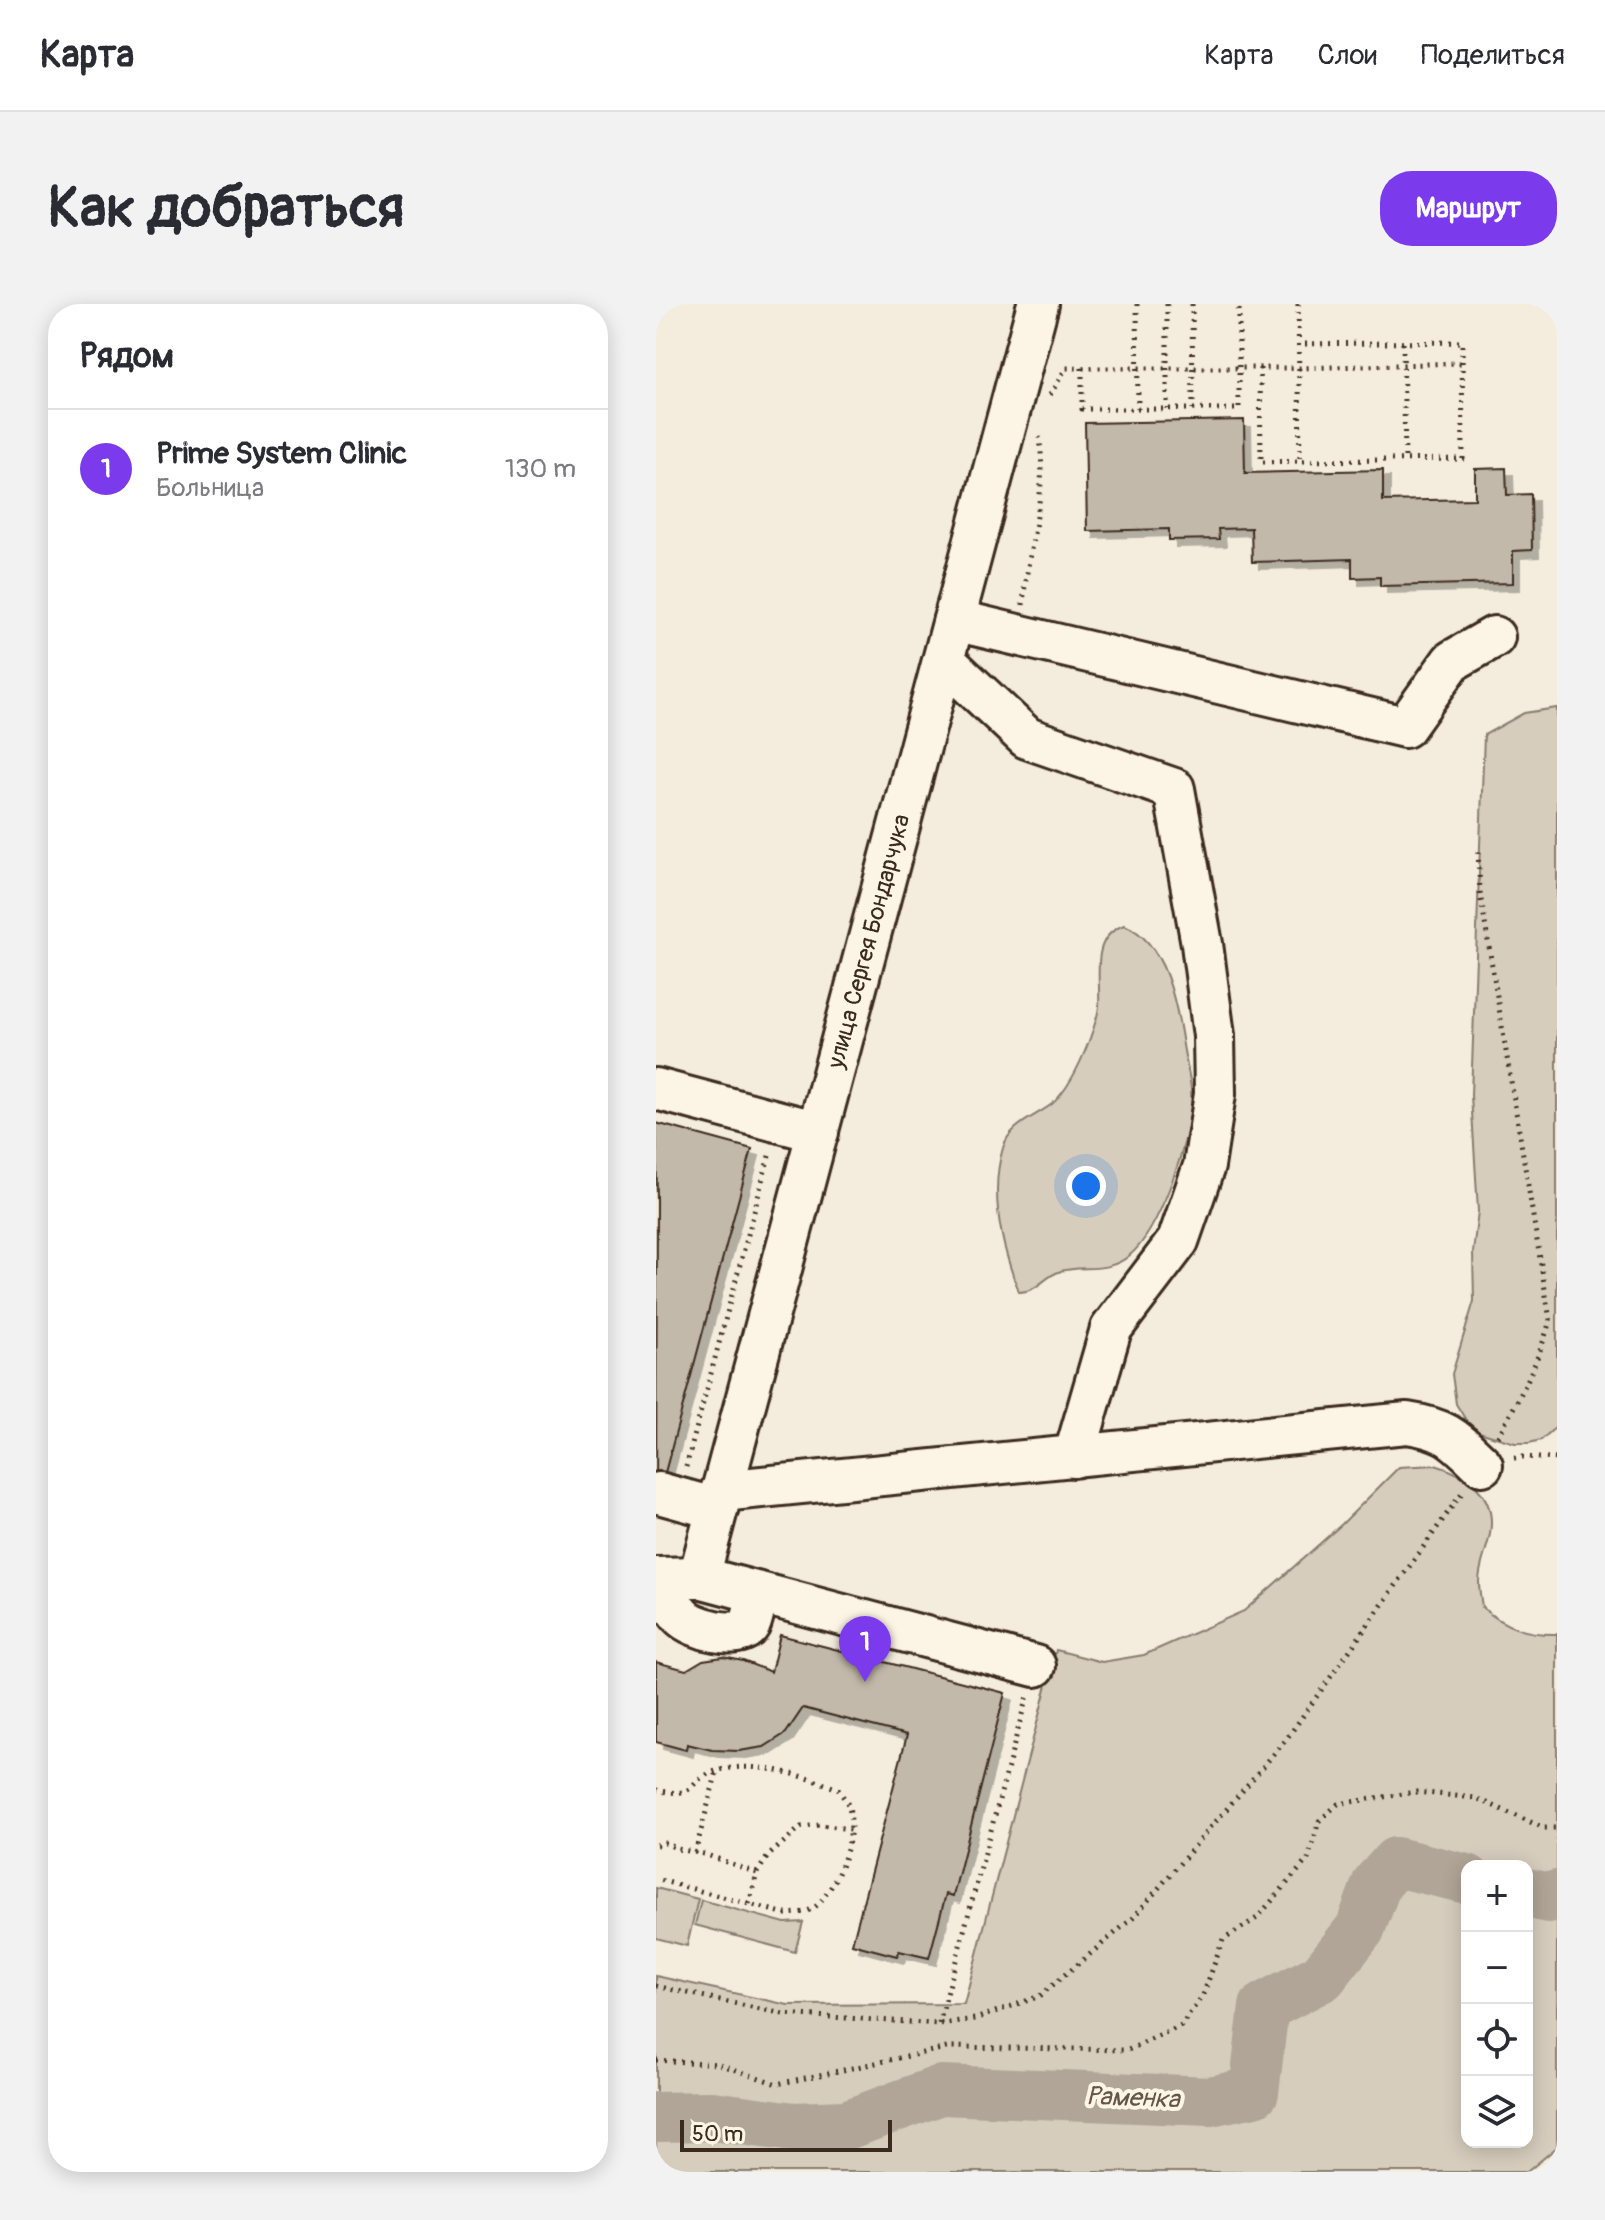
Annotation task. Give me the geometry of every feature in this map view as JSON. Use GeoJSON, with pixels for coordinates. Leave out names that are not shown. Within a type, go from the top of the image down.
{"type":"FeatureCollection","features":[{"type":"Feature","properties":{"kind":"street","name":"улица Сергея Бондарчука"},"geometry":{"type":"LineString","coordinates":[[699,1577],[1038,304]]}},
{"type":"Feature","properties":{"kind":"street"},"geometry":{"type":"LineString","coordinates":[[954,620],[1405,727],[1452,661],[1494,637]]}},
{"type":"Feature","properties":{"kind":"street"},"geometry":{"type":"LineString","coordinates":[[944,660],[1027,738],[1174,789],[1202,944],[1214,1036],[1215,1094],[1204,1166],[1178,1241],[1111,1329],[1074,1457]]}},
{"type":"Feature","properties":{"kind":"street"},"geometry":{"type":"LineString","coordinates":[[656,1089],[818,1132]]}},
{"type":"Feature","properties":{"kind":"street"},"geometry":{"type":"LineString","coordinates":[[664,1499],[717,1507],[1074,1457],[1407,1423],[1450,1434],[1482,1465]]}},
{"type":"Feature","properties":{"kind":"street"},"geometry":{"type":"LineString","coordinates":[[656,1578],[699,1577],[1035,1666]]}},
{"type":"Feature","properties":{"kind":"street"},"geometry":{"type":"LineString","coordinates":[[656,1578],[680,1614],[690,1623],[727,1633],[741,1632],[749,1626],[758,1593]]}},
{"type":"Feature","properties":{"kind":"path"},"geometry":{"type":"LineString","coordinates":[[1137,304],[1138,409]]}},
{"type":"Feature","properties":{"kind":"path"},"geometry":{"type":"LineString","coordinates":[[1167,304],[1167,409]]}},
{"type":"Feature","properties":{"kind":"path"},"geometry":{"type":"LineString","coordinates":[[1192,304],[1193,409]]}},
{"type":"Feature","properties":{"kind":"path"},"geometry":{"type":"LineString","coordinates":[[1082,368],[1082,409],[1239,409],[1239,304]]}},
{"type":"Feature","properties":{"kind":"path"},"geometry":{"type":"LineString","coordinates":[[1298,304],[1300,461]]}},
{"type":"Feature","properties":{"kind":"path"},"geometry":{"type":"LineString","coordinates":[[1260,368],[1261,462],[1463,459],[1462,342],[1299,344]]}},
{"type":"Feature","properties":{"kind":"path"},"geometry":{"type":"LineString","coordinates":[[1403,343],[1405,460]]}},
{"type":"Feature","properties":{"kind":"path"},"geometry":{"type":"LineString","coordinates":[[1044,406],[1066,368],[1299,368],[1462,363]]}},
{"type":"Feature","properties":{"kind":"path"},"geometry":{"type":"LineString","coordinates":[[1024,636],[1024,597],[1042,453],[1038,430]]}},
{"type":"Feature","properties":{"kind":"path"},"geometry":{"type":"LineString","coordinates":[[656,1986],[783,2014],[939,2024],[975,2019],[1040,1996],[1133,1918],[1285,1741],[1482,1465],[1527,1384],[1542,1351],[1550,1320],[1480,892],[1478,852]]}},
{"type":"Feature","properties":{"kind":"path"},"geometry":{"type":"LineString","coordinates":[[664,1499],[771,1147]]}},
{"type":"Feature","properties":{"kind":"path"},"geometry":{"type":"LineString","coordinates":[[1482,1465],[1523,1457],[1557,1459]]}},
{"type":"Feature","properties":{"kind":"path"},"geometry":{"type":"LineString","coordinates":[[939,2024],[1035,1666]]}},
{"type":"Feature","properties":{"kind":"path"},"geometry":{"type":"LineString","coordinates":[[656,1790],[678,1795],[690,1790],[701,1778],[717,1771],[746,1768],[774,1771],[838,1789],[848,1806],[851,1829],[846,1853],[833,1883],[816,1906],[803,1913],[786,1914],[656,1879]]}},
{"type":"Feature","properties":{"kind":"path"},"geometry":{"type":"LineString","coordinates":[[695,1853],[717,1771]]}},
{"type":"Feature","properties":{"kind":"path"},"geometry":{"type":"LineString","coordinates":[[656,2060],[719,2064],[777,2084],[951,2047],[1128,2050],[1181,2026],[1203,1995],[1223,1940],[1257,1918],[1300,1869],[1308,1859],[1319,1821],[1338,1804],[1416,1792],[1476,1798],[1544,1828],[1557,1828]]}},
{"type":"Feature","properties":{"kind":"path"},"geometry":{"type":"LineString","coordinates":[[749,1904],[757,1873],[768,1856],[801,1827],[820,1825],[851,1829]]}},
{"type":"Feature","properties":{"kind":"path"},"geometry":{"type":"LineString","coordinates":[[656,1845],[665,1843],[757,1873]]}},
{"type":"Feature","properties":{"kind":"shaded area"},"geometry":{"type":"Polygon","coordinates":[[[1557,708],[1557,1426],[1541,1440],[1515,1443],[1479,1432],[1469,1425],[1456,1404],[1452,1374],[1474,1301],[1473,1252],[1478,1211],[1471,1095],[1484,735],[1524,713],[1557,708]]]}},
{"type":"Feature","properties":{"kind":"shaded area"},"geometry":{"type":"Polygon","coordinates":[[[1124,925],[1150,945],[1160,960],[1173,994],[1191,1089],[1185,1141],[1162,1207],[1141,1243],[1130,1255],[1105,1267],[1061,1271],[1031,1289],[1019,1292],[999,1221],[997,1184],[1003,1148],[1011,1133],[1052,1104],[1074,1075],[1098,1015],[1101,948],[1113,931],[1124,925]]]}},
{"type":"Feature","properties":{"kind":"shaded area"},"geometry":{"type":"Polygon","coordinates":[[[1435,1465],[1458,1474],[1478,1488],[1489,1508],[1490,1534],[1479,1576],[1482,1607],[1516,1628],[1557,1634],[1557,2147],[1527,2172],[656,2172],[656,1976],[788,2005],[964,2004],[1056,1650],[1102,1662],[1144,1655],[1244,1611],[1342,1524],[1399,1467],[1435,1465]]]}},
{"type":"Feature","properties":{"kind":"shaded area"},"geometry":{"type":"Polygon","coordinates":[[[656,1888],[698,1899],[687,1946],[656,1938],[656,1888]]]}},
{"type":"Feature","properties":{"kind":"shaded area"},"geometry":{"type":"Polygon","coordinates":[[[701,1900],[785,1923],[803,1922],[795,1952],[695,1925],[701,1900]]]}},
{"type":"Feature","properties":{"kind":"building"},"geometry":{"type":"Polygon","coordinates":[[[1244,420],[1245,473],[1383,470],[1383,501],[1475,499],[1475,469],[1506,468],[1507,495],[1531,494],[1532,550],[1513,551],[1513,583],[1380,586],[1380,577],[1352,578],[1352,559],[1252,562],[1251,528],[1218,529],[1219,539],[1169,540],[1169,529],[1087,531],[1085,423],[1244,420]]]}},
{"type":"Feature","properties":{"kind":"building"},"geometry":{"type":"Polygon","coordinates":[[[656,1123],[752,1149],[656,1506],[657,1203],[656,1123]]]}},
{"type":"Feature","properties":{"kind":"building"},"geometry":{"type":"Polygon","coordinates":[[[780,1635],[1005,1693],[953,1896],[946,1894],[929,1958],[899,1951],[897,1956],[852,1944],[907,1735],[803,1708],[786,1733],[764,1747],[739,1751],[712,1750],[687,1744],[686,1750],[656,1742],[656,1662],[686,1670],[703,1660],[723,1657],[771,1672],[780,1635]]]}},
{"type":"Feature","properties":{"kind":"waterway","name":"Раменка"},"geometry":{"type":"LineString","coordinates":[[656,2117],[712,2116],[794,2127],[846,2125],[941,2090],[1210,2101],[1254,2092],[1264,2007],[1322,1977],[1360,1929],[1377,1883],[1396,1862],[1461,1878]]}},
{"type":"Feature","properties":{"kind":"waterway","name":"Раменка"},"geometry":{"type":"LineString","coordinates":[[1533,1894],[1548,1898],[1557,1895]]}},
{"type":"Feature","properties":{"kind":"place","name":"Prime System Clinic"},"geometry":{"type":"Point","coordinates":[865,1682]}}]}
